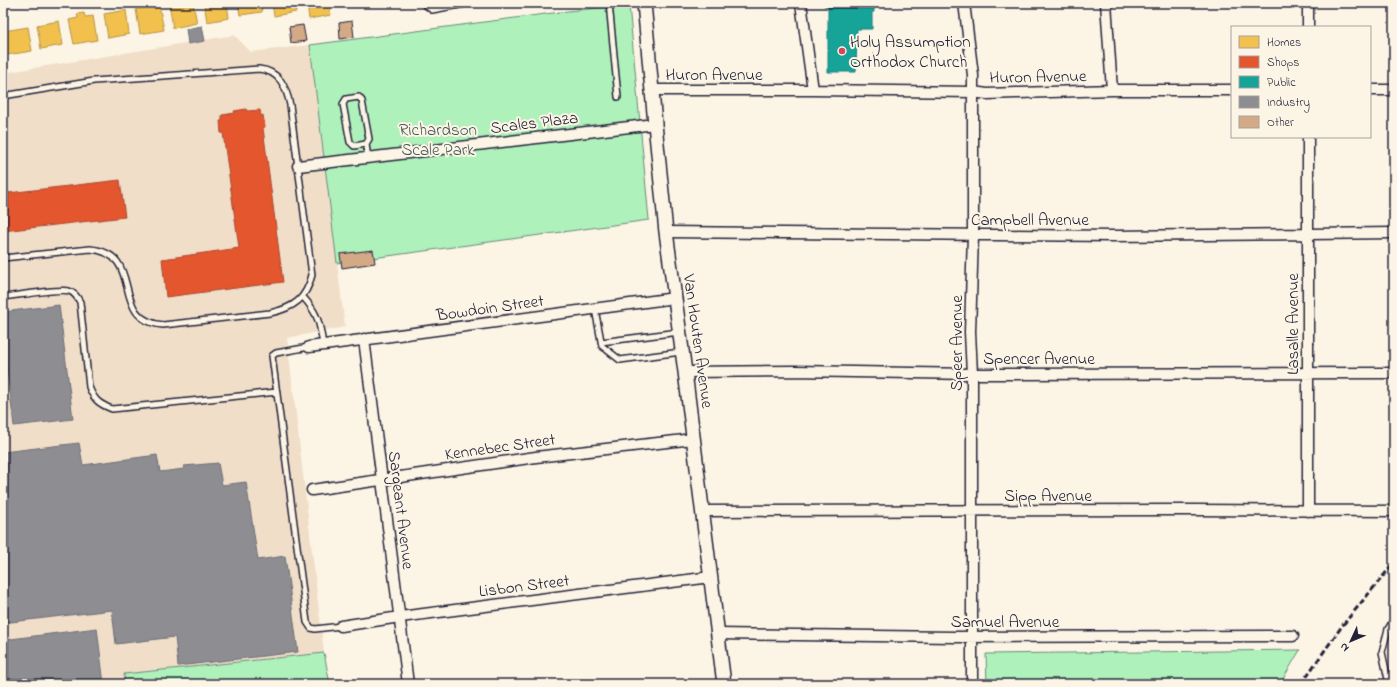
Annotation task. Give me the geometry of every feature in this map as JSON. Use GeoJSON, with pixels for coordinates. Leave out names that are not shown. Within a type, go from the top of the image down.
{"type":"FeatureCollection","features":[{"type":"Feature","properties":{"kind":"main road","name":"Van Houten Avenue"},"geometry":{"type":"LineString","coordinates":[[644,3],[654,124],[666,232],[694,438],[724,684]]}},
{"type":"Feature","properties":{"kind":"street"},"geometry":{"type":"LineString","coordinates":[[801,3],[813,90]]}},
{"type":"Feature","properties":{"kind":"street","name":"Speer Avenue"},"geometry":{"type":"LineString","coordinates":[[964,3],[973,75],[973,235],[970,332],[972,374],[972,684]]}},
{"type":"Feature","properties":{"kind":"street"},"geometry":{"type":"LineString","coordinates":[[1106,3],[1112,90]]}},
{"type":"Feature","properties":{"kind":"street"},"geometry":{"type":"LineString","coordinates":[[1308,3],[1308,26]]}},
{"type":"Feature","properties":{"kind":"street","name":"Huron Avenue"},"geometry":{"type":"LineString","coordinates":[[652,90],[813,90],[973,92],[987,94],[1112,90],[1231,90]]}},
{"type":"Feature","properties":{"kind":"street"},"geometry":{"type":"LineString","coordinates":[[1371,90],[1394,90]]}},
{"type":"Feature","properties":{"kind":"street","name":"Scales Plaza"},"geometry":{"type":"LineString","coordinates":[[298,166],[654,124]]}},
{"type":"Feature","properties":{"kind":"street","name":"Lasalle Avenue"},"geometry":{"type":"LineString","coordinates":[[1308,138],[1308,511]]}},
{"type":"Feature","properties":{"kind":"street","name":"Campbell Avenue"},"geometry":{"type":"LineString","coordinates":[[666,232],[1113,236],[1308,232],[1394,232]]}},
{"type":"Feature","properties":{"kind":"street","name":"Bowdoin Street"},"geometry":{"type":"LineString","coordinates":[[309,347],[675,298]]}},
{"type":"Feature","properties":{"kind":"street","name":"Sargeant Avenue"},"geometry":{"type":"LineString","coordinates":[[364,339],[408,684]]}},
{"type":"Feature","properties":{"kind":"street","name":"Spencer Avenue"},"geometry":{"type":"LineString","coordinates":[[685,372],[795,371],[972,374],[1394,373]]}},
{"type":"Feature","properties":{"kind":"street","name":"Kennebec Street"},"geometry":{"type":"LineString","coordinates":[[312,490],[536,457],[694,438]]}},
{"type":"Feature","properties":{"kind":"street","name":"Sipp Avenue"},"geometry":{"type":"LineString","coordinates":[[702,511],[1394,511]]}},
{"type":"Feature","properties":{"kind":"street","name":"Lisbon Street"},"geometry":{"type":"LineString","coordinates":[[342,626],[400,617],[711,577]]}},
{"type":"Feature","properties":{"kind":"street","name":"Samuel Avenue"},"geometry":{"type":"LineString","coordinates":[[718,634],[972,637],[1293,636]]}},
{"type":"Feature","properties":{"kind":"lane"},"geometry":{"type":"LineString","coordinates":[[423,3],[432,10],[471,3]]}},
{"type":"Feature","properties":{"kind":"lane"},"geometry":{"type":"LineString","coordinates":[[609,3],[618,97]]}},
{"type":"Feature","properties":{"kind":"lane"},"geometry":{"type":"LineString","coordinates":[[3,96],[94,81],[265,70],[272,72],[278,77],[288,94],[312,275],[304,296],[292,306],[284,310],[270,313],[163,325],[154,324],[139,316],[131,303],[122,269],[117,261],[104,252],[90,248],[3,258]]}},
{"type":"Feature","properties":{"kind":"lane"},"geometry":{"type":"LineString","coordinates":[[366,144],[354,146],[350,142],[343,104],[346,99],[359,97],[362,101],[369,138],[366,144],[368,158]]}},
{"type":"Feature","properties":{"kind":"lane"},"geometry":{"type":"LineString","coordinates":[[3,297],[68,290],[76,295],[80,302],[89,387],[93,397],[102,406],[112,409],[277,392]]}},
{"type":"Feature","properties":{"kind":"lane"},"geometry":{"type":"LineString","coordinates":[[304,296],[311,304],[317,316],[323,345]]}},
{"type":"Feature","properties":{"kind":"lane"},"geometry":{"type":"LineString","coordinates":[[595,309],[602,346],[620,360],[682,352]]}},
{"type":"Feature","properties":{"kind":"lane"},"geometry":{"type":"LineString","coordinates":[[601,342],[680,332]]}},
{"type":"Feature","properties":{"kind":"lane"},"geometry":{"type":"LineString","coordinates":[[309,347],[276,353],[272,356],[307,622],[311,628],[315,629],[342,626]]}},
{"type":"Feature","properties":{"kind":"lane"},"geometry":{"type":"LineString","coordinates":[[1389,684],[1382,652],[1388,629],[1394,619]]}},
{"type":"Feature","properties":{"kind":"shaded area"},"geometry":{"type":"Polygon","coordinates":[[[234,35],[251,52],[310,45],[345,327],[287,338],[324,653],[124,674],[125,684],[3,684],[3,73],[234,35]]]}},
{"type":"Feature","properties":{"kind":"green space","name":"Richardson Scale Park"},"geometry":{"type":"Polygon","coordinates":[[[629,5],[649,220],[337,263],[310,45],[568,11],[629,5]]]}},
{"type":"Feature","properties":{"kind":"green space"},"geometry":{"type":"Polygon","coordinates":[[[1300,650],[1280,684],[987,684],[986,654],[1300,650]]]}},
{"type":"Feature","properties":{"kind":"green space"},"geometry":{"type":"Polygon","coordinates":[[[324,653],[330,684],[125,684],[124,674],[324,653]]]}},
{"type":"Feature","properties":{"kind":"building: Homes"},"geometry":{"type":"Polygon","coordinates":[[[169,3],[193,3],[197,23],[173,28],[169,3]]]}},
{"type":"Feature","properties":{"kind":"building: Homes"},"geometry":{"type":"Polygon","coordinates":[[[204,3],[227,3],[229,18],[207,22],[204,3]]]}},
{"type":"Feature","properties":{"kind":"building: Homes"},"geometry":{"type":"Polygon","coordinates":[[[238,3],[261,3],[262,12],[240,15],[238,3]]]}},
{"type":"Feature","properties":{"kind":"building: Homes"},"geometry":{"type":"Polygon","coordinates":[[[272,3],[295,3],[296,12],[274,16],[272,3]]]}},
{"type":"Feature","properties":{"kind":"building: Homes"},"geometry":{"type":"Polygon","coordinates":[[[307,3],[329,3],[331,15],[309,19],[307,3]]]}},
{"type":"Feature","properties":{"kind":"building: Homes"},"geometry":{"type":"Polygon","coordinates":[[[354,3],[364,3],[360,7],[354,3]]]}},
{"type":"Feature","properties":{"kind":"building: Homes"},"geometry":{"type":"Polygon","coordinates":[[[159,5],[164,30],[140,34],[136,9],[159,5]]]}},
{"type":"Feature","properties":{"kind":"building: Homes"},"geometry":{"type":"Polygon","coordinates":[[[126,10],[129,34],[108,38],[104,14],[126,10]]]}},
{"type":"Feature","properties":{"kind":"building: Homes"},"geometry":{"type":"Polygon","coordinates":[[[84,13],[85,17],[93,16],[97,40],[74,44],[69,20],[78,18],[77,14],[84,13]]]}},
{"type":"Feature","properties":{"kind":"building: Homes"},"geometry":{"type":"Polygon","coordinates":[[[59,21],[63,45],[41,49],[37,25],[59,21]]]}},
{"type":"Feature","properties":{"kind":"building: Homes"},"geometry":{"type":"Polygon","coordinates":[[[28,27],[32,51],[7,55],[4,31],[28,27]]]}},
{"type":"Feature","properties":{"kind":"building: Shops"},"geometry":{"type":"Polygon","coordinates":[[[246,109],[247,111],[260,110],[261,116],[263,115],[265,127],[263,128],[283,282],[166,297],[162,259],[239,248],[220,121],[222,121],[222,115],[235,113],[234,111],[246,109]]]}},
{"type":"Feature","properties":{"kind":"building: Shops"},"geometry":{"type":"Polygon","coordinates":[[[3,150],[8,193],[120,180],[125,217],[3,231],[3,150]]]}},
{"type":"Feature","properties":{"kind":"building: Public","name":"Holy Assumption Orthodox Church"},"geometry":{"type":"Polygon","coordinates":[[[824,3],[874,3],[874,12],[872,12],[872,29],[857,29],[856,72],[828,72],[828,6],[824,6],[824,3]]]}},
{"type":"Feature","properties":{"kind":"building: Industry"},"geometry":{"type":"Polygon","coordinates":[[[202,26],[205,41],[188,44],[186,29],[202,26]]]}},
{"type":"Feature","properties":{"kind":"building: Industry"},"geometry":{"type":"Polygon","coordinates":[[[59,305],[73,419],[14,426],[3,336],[3,312],[59,305]]]}},
{"type":"Feature","properties":{"kind":"building: Industry"},"geometry":{"type":"Polygon","coordinates":[[[79,443],[83,465],[157,455],[160,472],[184,469],[184,466],[218,463],[222,485],[246,482],[258,560],[285,556],[298,652],[178,666],[175,637],[116,644],[112,610],[3,623],[3,452],[79,443]]]}},
{"type":"Feature","properties":{"kind":"building: Industry"},"geometry":{"type":"Polygon","coordinates":[[[97,628],[104,684],[3,684],[3,640],[97,628]]]}},
{"type":"Feature","properties":{"kind":"building: Other"},"geometry":{"type":"Polygon","coordinates":[[[352,21],[354,37],[340,39],[339,23],[352,21]]]}},
{"type":"Feature","properties":{"kind":"building: Other"},"geometry":{"type":"Polygon","coordinates":[[[303,25],[306,41],[291,43],[289,27],[303,25]]]}},
{"type":"Feature","properties":{"kind":"building: Other"},"geometry":{"type":"Polygon","coordinates":[[[373,250],[375,263],[342,268],[340,254],[373,250]]]}},
{"type":"Feature","properties":{"kind":"railway"},"geometry":{"type":"LineString","coordinates":[[1301,684],[1342,626],[1394,563]]}},
{"type":"Feature","properties":{"kind":"place","name":"Holy Assumption Orthodox Church"},"geometry":{"type":"Point","coordinates":[842,51]}}]}
